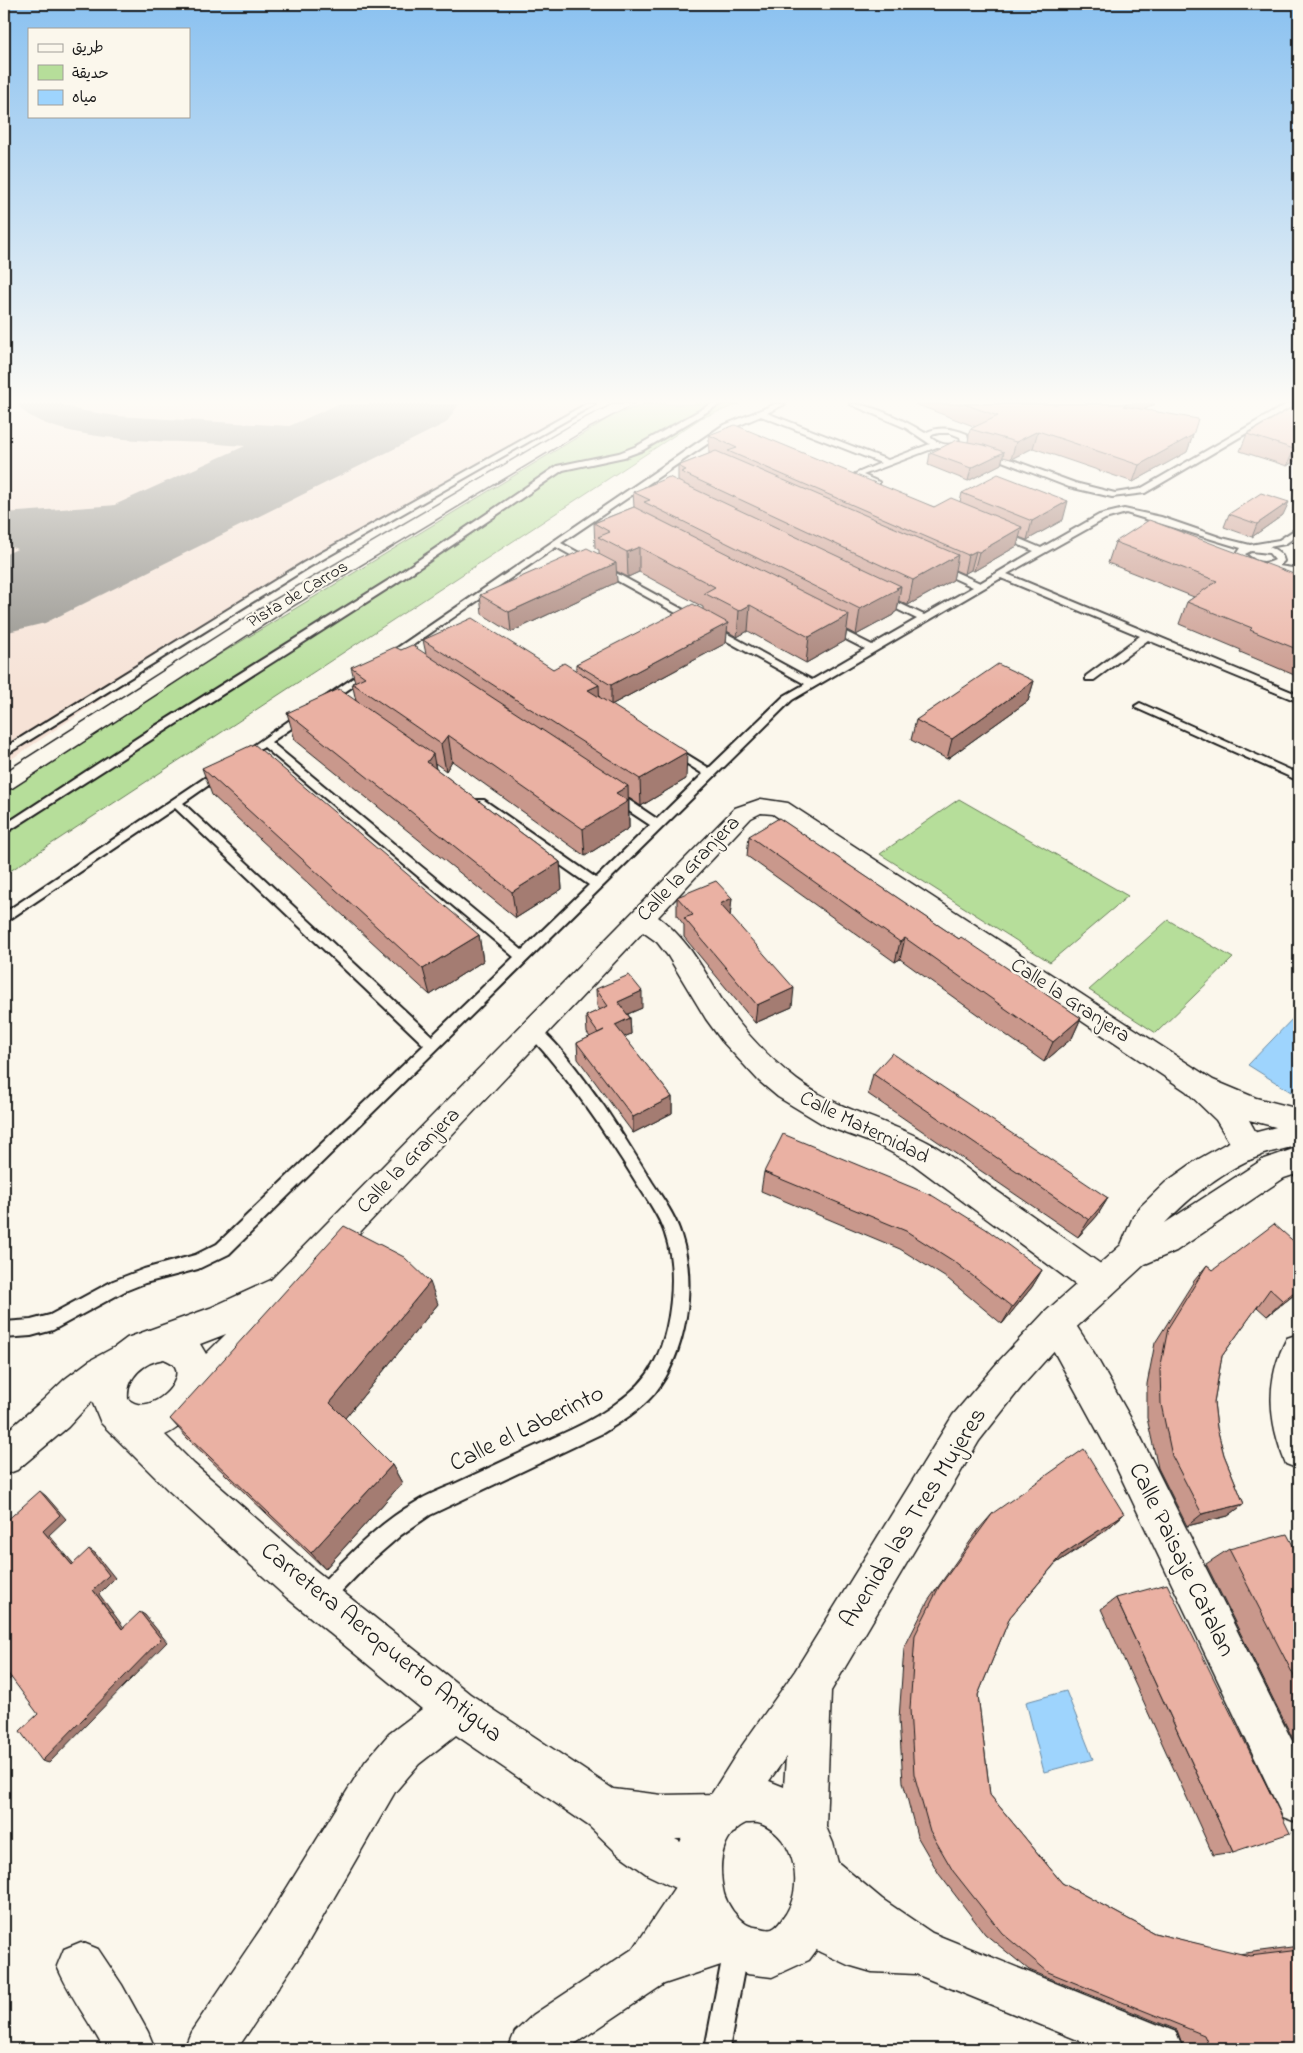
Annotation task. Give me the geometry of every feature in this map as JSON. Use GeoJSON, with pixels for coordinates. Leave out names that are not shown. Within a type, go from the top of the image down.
{"type":"FeatureCollection","features":[{"type":"Feature","properties":{"kind":"street","name":"Pista de Carros"},"geometry":{"type":"LineString","coordinates":[[4,783],[277,607],[457,500]]}},
{"type":"Feature","properties":{"kind":"street","name":"Calle la Granjera"},"geometry":{"type":"LineString","coordinates":[[181,1403],[224,1364],[256,1327],[283,1290],[743,813],[753,807],[768,805],[780,808],[1196,1083],[1213,1096],[1228,1112],[1249,1146]]}},
{"type":"Feature","properties":{"kind":"street","name":"Calle Maternidad"},"geometry":{"type":"LineString","coordinates":[[642,918],[666,936],[677,949],[716,1012],[732,1033],[769,1073],[788,1089],[836,1117],[889,1136],[924,1155],[1100,1283]]}},
{"type":"Feature","properties":{"kind":"street","name":"Calle la Granjera"},"geometry":{"type":"LineString","coordinates":[[1196,1083],[1250,1108],[1299,1121]]}},
{"type":"Feature","properties":{"kind":"street","name":"Avenida las Tres Mujeres"},"geometry":{"type":"LineString","coordinates":[[1134,1252],[1145,1226],[1170,1197],[1193,1179],[1249,1146],[1299,1133]]}},
{"type":"Feature","properties":{"kind":"street","name":"Avenida las Tres Mujeres"},"geometry":{"type":"LineString","coordinates":[[722,1813],[810,1686],[966,1428],[1011,1373],[1056,1324],[1134,1252],[1151,1248],[1165,1241],[1273,1169],[1299,1160]]}},
{"type":"Feature","properties":{"kind":"street","name":"Calle la Granjera"},"geometry":{"type":"LineString","coordinates":[[4,1457],[55,1414],[77,1391],[101,1373],[139,1352],[220,1321],[283,1290]]}},
{"type":"Feature","properties":{"kind":"street","name":"Calle Paisaje Catalan"},"geometry":{"type":"LineString","coordinates":[[1056,1324],[1082,1365],[1122,1439],[1299,1801]]}},
{"type":"Feature","properties":{"kind":"street"},"geometry":{"type":"LineString","coordinates":[[118,1412],[109,1390],[115,1374],[139,1352],[165,1343],[177,1346],[186,1352],[192,1361],[194,1373],[192,1385],[181,1403],[166,1444],[166,1462]]}},
{"type":"Feature","properties":{"kind":"street"},"geometry":{"type":"LineString","coordinates":[[1299,1350],[1290,1376],[1292,1414],[1299,1451]]}},
{"type":"Feature","properties":{"kind":"street"},"geometry":{"type":"LineString","coordinates":[[55,1414],[84,1407],[118,1412],[137,1423],[150,1422],[164,1417],[181,1403]]}},
{"type":"Feature","properties":{"kind":"street","name":"Carretera Aeropuerto Antigua"},"geometry":{"type":"LineString","coordinates":[[118,1412],[166,1462],[320,1599],[455,1709],[605,1810],[633,1837],[699,1883]]}},
{"type":"Feature","properties":{"kind":"street","name":"Avenida las Tres Mujeres"},"geometry":{"type":"LineString","coordinates":[[804,1830],[806,1742],[810,1686]]}},
{"type":"Feature","properties":{"kind":"street"},"geometry":{"type":"LineString","coordinates":[[208,2049],[286,1934],[380,1777],[404,1748],[455,1709]]}},
{"type":"Feature","properties":{"kind":"street"},"geometry":{"type":"LineString","coordinates":[[746,1801],[767,1802],[787,1812],[804,1830],[814,1852],[819,1876],[818,1899],[810,1920],[800,1936],[786,1948],[770,1953],[753,1952],[731,1943],[710,1917],[699,1883],[703,1843],[709,1828],[722,1813],[746,1801]]}},
{"type":"Feature","properties":{"kind":"street","name":"Carretera Aeropuerto Antigua"},"geometry":{"type":"LineString","coordinates":[[605,1810],[642,1817],[681,1819],[722,1813]]}},
{"type":"Feature","properties":{"kind":"street"},"geometry":{"type":"LineString","coordinates":[[819,1876],[856,1908],[916,1950],[1159,2049]]}},
{"type":"Feature","properties":{"kind":"street"},"geometry":{"type":"LineString","coordinates":[[651,1964],[699,1883]]}},
{"type":"Feature","properties":{"kind":"street"},"geometry":{"type":"LineString","coordinates":[[810,1920],[836,1936],[862,1948],[889,1952],[916,1950]]}},
{"type":"Feature","properties":{"kind":"street"},"geometry":{"type":"LineString","coordinates":[[532,2049],[550,2032],[651,1964],[731,1943]]}},
{"type":"Feature","properties":{"kind":"street"},"geometry":{"type":"LineString","coordinates":[[81,1966],[105,2002],[131,2049]]}},
{"type":"Feature","properties":{"kind":"lane"},"geometry":{"type":"LineString","coordinates":[[4,753],[306,565],[422,500]]}},
{"type":"Feature","properties":{"kind":"lane"},"geometry":{"type":"LineString","coordinates":[[4,830],[158,729],[392,582],[513,500]]}},
{"type":"Feature","properties":{"kind":"lane"},"geometry":{"type":"LineString","coordinates":[[4,919],[264,742],[334,700],[401,655],[556,544],[628,500]]}},
{"type":"Feature","properties":{"kind":"lane"},"geometry":{"type":"LineString","coordinates":[[1091,500],[1103,509],[1125,511],[1163,520],[1220,541],[1268,550],[1299,571]]}},
{"type":"Feature","properties":{"kind":"lane"},"geometry":{"type":"LineString","coordinates":[[1103,509],[1104,500]]}},
{"type":"Feature","properties":{"kind":"lane"},"geometry":{"type":"LineString","coordinates":[[1128,500],[1137,503],[1163,520]]}},
{"type":"Feature","properties":{"kind":"lane"},"geometry":{"type":"LineString","coordinates":[[1125,511],[1137,508],[1138,500]]}},
{"type":"Feature","properties":{"kind":"lane"},"geometry":{"type":"LineString","coordinates":[[4,1330],[31,1328],[53,1322],[119,1286],[144,1276],[198,1262],[223,1249],[788,698],[811,682],[1041,551],[1103,509]]}},
{"type":"Feature","properties":{"kind":"lane"},"geometry":{"type":"LineString","coordinates":[[987,529],[1041,551]]}},
{"type":"Feature","properties":{"kind":"lane"},"geometry":{"type":"LineString","coordinates":[[1266,566],[1277,564],[1279,557],[1278,546],[1299,530]]}},
{"type":"Feature","properties":{"kind":"lane"},"geometry":{"type":"LineString","coordinates":[[1220,541],[1252,563],[1299,571]]}},
{"type":"Feature","properties":{"kind":"lane"},"geometry":{"type":"LineString","coordinates":[[1241,554],[1242,551],[1252,548],[1282,542]]}},
{"type":"Feature","properties":{"kind":"lane"},"geometry":{"type":"LineString","coordinates":[[556,544],[811,682]]}},
{"type":"Feature","properties":{"kind":"lane"},"geometry":{"type":"LineString","coordinates":[[926,562],[979,586]]}},
{"type":"Feature","properties":{"kind":"lane"},"geometry":{"type":"LineString","coordinates":[[999,574],[1299,699]]}},
{"type":"Feature","properties":{"kind":"lane"},"geometry":{"type":"LineString","coordinates":[[869,592],[924,618]]}},
{"type":"Feature","properties":{"kind":"lane"},"geometry":{"type":"LineString","coordinates":[[817,621],[870,648]]}},
{"type":"Feature","properties":{"kind":"lane"},"geometry":{"type":"LineString","coordinates":[[1090,678],[1147,636]]}},
{"type":"Feature","properties":{"kind":"lane"},"geometry":{"type":"LineString","coordinates":[[1140,706],[1299,778]]}},
{"type":"Feature","properties":{"kind":"lane"},"geometry":{"type":"LineString","coordinates":[[264,742],[522,957]]}},
{"type":"Feature","properties":{"kind":"lane"},"geometry":{"type":"LineString","coordinates":[[661,743],[711,774]]}},
{"type":"Feature","properties":{"kind":"lane"},"geometry":{"type":"LineString","coordinates":[[601,787],[658,825]]}},
{"type":"Feature","properties":{"kind":"lane"},"geometry":{"type":"LineString","coordinates":[[468,794],[596,885]]}},
{"type":"Feature","properties":{"kind":"lane"},"geometry":{"type":"LineString","coordinates":[[176,802],[433,1045]]}},
{"type":"Feature","properties":{"kind":"lane","name":"Calle el Laberinto"},"geometry":{"type":"LineString","coordinates":[[320,1599],[364,1554],[394,1528],[423,1508],[597,1427],[622,1412],[649,1386],[660,1369],[674,1335],[679,1286],[677,1254],[674,1236],[665,1216],[591,1099],[558,1055],[534,1031]]}},
{"type":"Feature","properties":{"kind":"lane"},"geometry":{"type":"LineString","coordinates":[[717,2049],[731,1943]]}},
{"type":"Feature","properties":{"kind":"shaded area"},"geometry":{"type":"Polygon","coordinates":[[[4,500],[431,500],[316,565],[157,662],[4,764],[4,500]]]}},
{"type":"Feature","properties":{"kind":"green space"},"geometry":{"type":"Polygon","coordinates":[[[474,500],[576,500],[4,875],[4,794],[199,667],[474,500]]]}},
{"type":"Feature","properties":{"kind":"green space"},"geometry":{"type":"Polygon","coordinates":[[[959,799],[1128,896],[1050,962],[880,854],[959,799]]]}},
{"type":"Feature","properties":{"kind":"green space"},"geometry":{"type":"Polygon","coordinates":[[[1168,920],[1233,958],[1156,1033],[1089,990],[1168,920]]]}},
{"type":"Feature","properties":{"kind":"water"},"geometry":{"type":"Polygon","coordinates":[[[1296,1015],[1299,1017],[1299,1083],[1291,1092],[1248,1065],[1296,1015]]]}},
{"type":"Feature","properties":{"kind":"water"},"geometry":{"type":"Polygon","coordinates":[[[1066,1691],[1093,1759],[1044,1772],[1026,1702],[1066,1691]]]}},
{"type":"Feature","properties":{"kind":"building"},"geometry":{"type":"Polygon","coordinates":[[[650,500],[718,500],[901,586],[860,609],[644,502],[650,500]]]}},
{"type":"Feature","properties":{"kind":"building"},"geometry":{"type":"Polygon","coordinates":[[[741,500],[830,500],[958,555],[913,580],[741,500]]]}},
{"type":"Feature","properties":{"kind":"building"},"geometry":{"type":"Polygon","coordinates":[[[841,500],[917,500],[934,507],[948,500],[955,500],[1022,527],[979,552],[976,551],[968,555],[841,500]]]}},
{"type":"Feature","properties":{"kind":"building"},"geometry":{"type":"Polygon","coordinates":[[[979,500],[1068,501],[1032,521],[979,500]]]}},
{"type":"Feature","properties":{"kind":"building"},"geometry":{"type":"Polygon","coordinates":[[[1251,500],[1282,500],[1289,502],[1257,524],[1229,514],[1251,500]]]}},
{"type":"Feature","properties":{"kind":"building"},"geometry":{"type":"Polygon","coordinates":[[[634,507],[849,615],[809,637],[750,605],[739,611],[704,593],[715,587],[639,547],[627,552],[598,537],[610,532],[594,523],[634,507]]]}},
{"type":"Feature","properties":{"kind":"building"},"geometry":{"type":"Polygon","coordinates":[[[1149,520],[1299,576],[1299,650],[1250,630],[1252,628],[1187,602],[1217,581],[1115,542],[1149,520]]]}},
{"type":"Feature","properties":{"kind":"building"},"geometry":{"type":"Polygon","coordinates":[[[587,548],[616,563],[509,612],[480,595],[587,548]]]}},
{"type":"Feature","properties":{"kind":"building"},"geometry":{"type":"Polygon","coordinates":[[[693,604],[728,623],[611,685],[576,664],[693,604]]]}},
{"type":"Feature","properties":{"kind":"building"},"geometry":{"type":"Polygon","coordinates":[[[472,618],[553,669],[564,663],[599,685],[588,690],[687,752],[640,779],[423,640],[472,618]]]}},
{"type":"Feature","properties":{"kind":"building"},"geometry":{"type":"Polygon","coordinates":[[[412,645],[628,786],[616,793],[628,801],[583,829],[448,735],[441,744],[352,683],[365,677],[351,667],[395,647],[401,650],[412,645]]]}},
{"type":"Feature","properties":{"kind":"building"},"geometry":{"type":"Polygon","coordinates":[[[998,664],[1034,681],[952,739],[916,720],[998,664]]]}},
{"type":"Feature","properties":{"kind":"building"},"geometry":{"type":"Polygon","coordinates":[[[339,689],[433,754],[427,762],[560,862],[512,892],[287,713],[339,689]]]}},
{"type":"Feature","properties":{"kind":"building"},"geometry":{"type":"Polygon","coordinates":[[[254,744],[479,935],[423,969],[202,768],[254,744]]]}},
{"type":"Feature","properties":{"kind":"building"},"geometry":{"type":"Polygon","coordinates":[[[779,818],[1081,1018],[1053,1042],[905,938],[900,942],[749,836],[779,818]]]}},
{"type":"Feature","properties":{"kind":"building"},"geometry":{"type":"Polygon","coordinates":[[[716,881],[732,898],[720,904],[794,988],[757,1005],[684,918],[693,915],[677,897],[716,881]]]}},
{"type":"Feature","properties":{"kind":"building"},"geometry":{"type":"Polygon","coordinates":[[[629,975],[642,991],[618,1002],[630,1018],[615,1025],[672,1097],[633,1117],[577,1043],[598,1033],[586,1016],[608,1006],[596,989],[629,975]]]}},
{"type":"Feature","properties":{"kind":"building"},"geometry":{"type":"Polygon","coordinates":[[[892,1053],[1108,1198],[1089,1220],[873,1074],[892,1053]]]}},
{"type":"Feature","properties":{"kind":"building"},"geometry":{"type":"Polygon","coordinates":[[[783,1134],[933,1196],[986,1229],[1042,1270],[1012,1307],[955,1262],[906,1231],[764,1172],[783,1134]]]}},
{"type":"Feature","properties":{"kind":"building"},"geometry":{"type":"Polygon","coordinates":[[[1274,1224],[1299,1246],[1299,1288],[1283,1301],[1270,1289],[1222,1356],[1214,1402],[1217,1428],[1224,1455],[1244,1504],[1202,1514],[1172,1456],[1161,1404],[1160,1370],[1168,1328],[1207,1265],[1213,1270],[1274,1224]]]}},
{"type":"Feature","properties":{"kind":"building"},"geometry":{"type":"Polygon","coordinates":[[[344,1226],[404,1257],[430,1282],[330,1403],[392,1465],[311,1553],[170,1419],[344,1226]]]}},
{"type":"Feature","properties":{"kind":"building"},"geometry":{"type":"Polygon","coordinates":[[[1084,1449],[1124,1514],[1063,1554],[1010,1617],[978,1695],[990,1795],[1062,1883],[1154,1933],[1250,1956],[1299,1950],[1299,2049],[1210,2049],[1204,2035],[1048,1972],[1002,1933],[953,1871],[930,1831],[914,1774],[910,1709],[915,1635],[939,1587],[993,1513],[1084,1449]]]}},
{"type":"Feature","properties":{"kind":"building"},"geometry":{"type":"Polygon","coordinates":[[[40,1491],[60,1515],[43,1531],[72,1565],[89,1549],[109,1575],[93,1590],[122,1629],[140,1612],[161,1639],[42,1761],[20,1731],[38,1714],[7,1672],[4,1675],[4,1523],[40,1491]]]}},
{"type":"Feature","properties":{"kind":"building"},"geometry":{"type":"Polygon","coordinates":[[[1287,1534],[1299,1557],[1299,1686],[1229,1549],[1287,1534]]]}},
{"type":"Feature","properties":{"kind":"building"},"geometry":{"type":"Polygon","coordinates":[[[1167,1584],[1290,1833],[1233,1852],[1116,1598],[1167,1584]]]}},
{"type":"Feature","properties":{"kind":"taxiway"},"geometry":{"type":"LineString","coordinates":[[4,526],[132,517],[207,502]]}},
{"type":"Feature","properties":{"kind":"taxiway"},"geometry":{"type":"LineString","coordinates":[[4,531],[13,532],[38,542],[46,549],[49,556],[47,564],[41,571],[10,595]]}},
{"type":"Feature","properties":{"kind":"runway"},"geometry":{"type":"LineString","coordinates":[[4,598],[212,500]]}}]}
